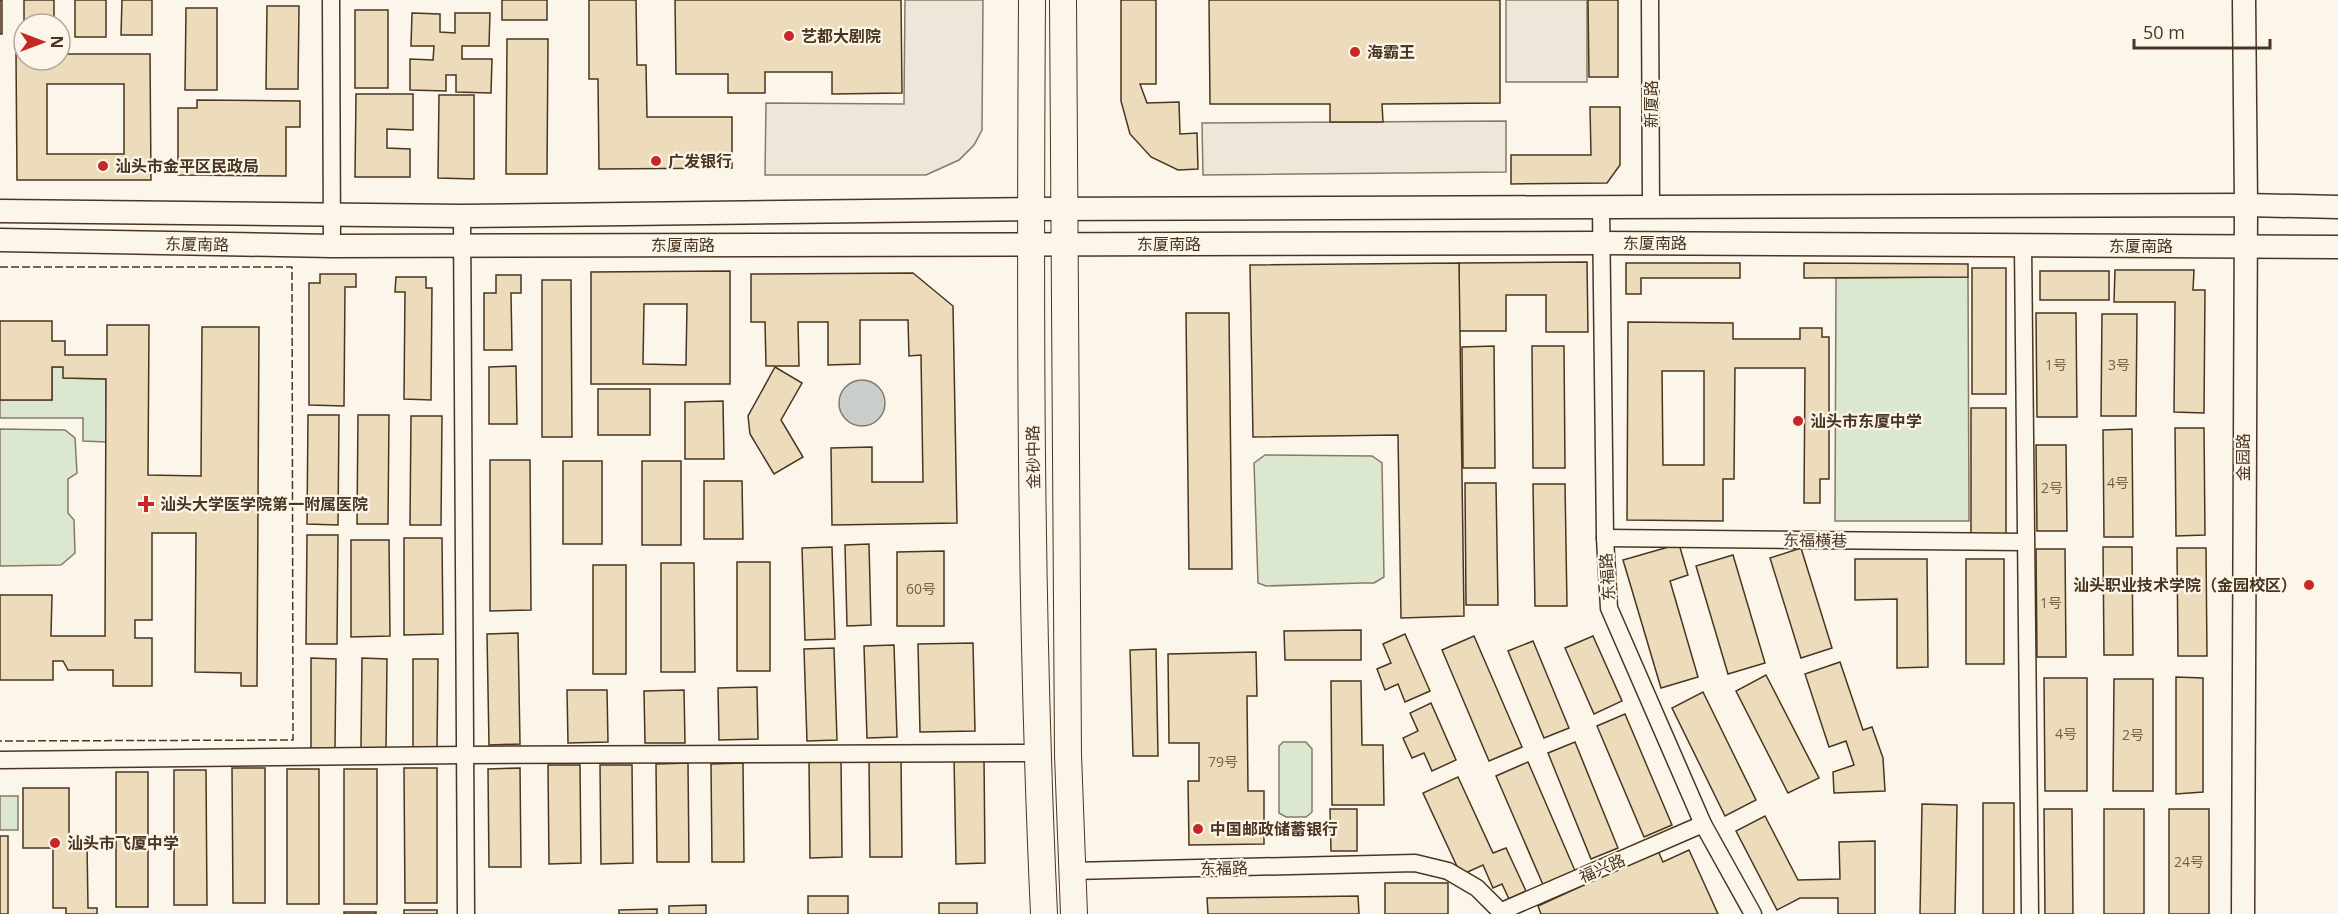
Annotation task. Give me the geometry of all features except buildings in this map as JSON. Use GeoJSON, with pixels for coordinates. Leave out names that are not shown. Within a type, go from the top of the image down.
{"type":"FeatureCollection","features":[{"type":"Feature","properties":{"kind":"main road","name":"金砂中路"},"geometry":{"type":"LineString","coordinates":[[1032,0],[1030,209],[1037,753],[1044,914]]}},
{"type":"Feature","properties":{"kind":"main road","name":"金砂中路"},"geometry":{"type":"LineString","coordinates":[[1063,0],[1068,755],[1074,914]]}},
{"type":"Feature","properties":{"kind":"street"},"geometry":{"type":"LineString","coordinates":[[331,0],[332,246]]}},
{"type":"Feature","properties":{"kind":"street","name":"新厦路"},"geometry":{"type":"LineString","coordinates":[[1650,0],[1651,208]]}},
{"type":"Feature","properties":{"kind":"street","name":"金园路"},"geometry":{"type":"LineString","coordinates":[[2243,914],[2244,246],[2246,205],[2244,0]]}},
{"type":"Feature","properties":{"kind":"street","name":"东厦南路"},"geometry":{"type":"LineString","coordinates":[[0,211],[462,216],[1030,209],[2246,205],[2338,207]]}},
{"type":"Feature","properties":{"kind":"street","name":"东福路"},"geometry":{"type":"LineString","coordinates":[[1601,208],[1605,538],[1609,608],[1703,824],[1753,914]]}},
{"type":"Feature","properties":{"kind":"street"},"geometry":{"type":"LineString","coordinates":[[462,216],[466,914]]}},
{"type":"Feature","properties":{"kind":"street","name":"东厦南路"},"geometry":{"type":"LineString","coordinates":[[0,240],[332,246],[1600,243],[2338,247]]}},
{"type":"Feature","properties":{"kind":"street"},"geometry":{"type":"LineString","coordinates":[[2023,246],[2030,914]]}},
{"type":"Feature","properties":{"kind":"street","name":"东福横巷"},"geometry":{"type":"LineString","coordinates":[[1605,538],[2025,542]]}},
{"type":"Feature","properties":{"kind":"street"},"geometry":{"type":"LineString","coordinates":[[0,760],[465,754],[1037,753]]}},
{"type":"Feature","properties":{"kind":"street","name":"福兴路"},"geometry":{"type":"LineString","coordinates":[[1502,913],[1703,824]]}},
{"type":"Feature","properties":{"kind":"street","name":"东福路"},"geometry":{"type":"LineString","coordinates":[[1072,871],[1415,863],[1448,871],[1477,888],[1502,913]]}},
{"type":"Feature","properties":{"kind":"green space"},"geometry":{"type":"Polygon","coordinates":[[[1968,277],[1969,521],[1835,521],[1836,278],[1968,277]]]}},
{"type":"Feature","properties":{"kind":"green space"},"geometry":{"type":"Polygon","coordinates":[[[52,367],[63,367],[64,378],[106,379],[106,442],[83,441],[83,418],[0,418],[0,400],[52,400],[52,367]]]}},
{"type":"Feature","properties":{"kind":"green space"},"geometry":{"type":"Polygon","coordinates":[[[0,429],[65,430],[75,438],[77,473],[68,479],[68,513],[74,520],[75,553],[61,565],[0,566],[0,429]]]}},
{"type":"Feature","properties":{"kind":"green space"},"geometry":{"type":"Polygon","coordinates":[[[1265,455],[1372,456],[1382,463],[1384,577],[1374,583],[1266,586],[1258,583],[1254,463],[1265,455]]]}},
{"type":"Feature","properties":{"kind":"green space"},"geometry":{"type":"Polygon","coordinates":[[[1283,742],[1306,742],[1312,749],[1312,812],[1306,817],[1286,817],[1279,813],[1279,746],[1283,742]]]}},
{"type":"Feature","properties":{"kind":"green space"},"geometry":{"type":"Polygon","coordinates":[[[0,796],[18,796],[18,830],[0,830],[0,796]]]}},
{"type":"Feature","properties":{"kind":"shaded area"},"geometry":{"type":"Polygon","coordinates":[[[905,0],[983,0],[982,130],[974,145],[959,160],[926,175],[765,175],[766,103],[904,104],[905,0]]]}},
{"type":"Feature","properties":{"kind":"shaded area"},"geometry":{"type":"Polygon","coordinates":[[[1506,0],[1587,0],[1587,82],[1506,82],[1506,0]]]}},
{"type":"Feature","properties":{"kind":"shaded area"},"geometry":{"type":"Polygon","coordinates":[[[1506,121],[1506,172],[1203,175],[1202,123],[1506,121]]]}},
{"type":"Feature","properties":{"kind":"shaded area"},"geometry":{"type":"Polygon","coordinates":[[[862,380],[878,387],[885,403],[878,419],[862,426],[846,419],[839,403],[846,387],[862,380]]]}},
{"type":"Feature","properties":{"kind":"fence"},"geometry":{"type":"LineString","coordinates":[[0,267],[292,267],[293,740],[0,741]]}},
{"type":"Feature","properties":{"kind":"place","name":"艺都大剧院"},"geometry":{"type":"Point","coordinates":[789,36]}},
{"type":"Feature","properties":{"kind":"place","name":"海霸王"},"geometry":{"type":"Point","coordinates":[1355,52]}},
{"type":"Feature","properties":{"kind":"place","name":"广发银行"},"geometry":{"type":"Point","coordinates":[656,161]}},
{"type":"Feature","properties":{"kind":"place","name":"汕头市金平区民政局"},"geometry":{"type":"Point","coordinates":[103,166]}},
{"type":"Feature","properties":{"kind":"place","name":"汕头市东厦中学"},"geometry":{"type":"Point","coordinates":[1798,421]}},
{"type":"Feature","properties":{"kind":"place","name":"汕头大学医学院第一附属医院"},"geometry":{"type":"Point","coordinates":[146,504]}},
{"type":"Feature","properties":{"kind":"place","name":"汕头职业技术学院（金园校区）"},"geometry":{"type":"Point","coordinates":[2309,585]}},
{"type":"Feature","properties":{"kind":"place","name":"中国邮政储蓄银行"},"geometry":{"type":"Point","coordinates":[1198,829]}},
{"type":"Feature","properties":{"kind":"place","name":"汕头市飞厦中学"},"geometry":{"type":"Point","coordinates":[55,843]}}]}
